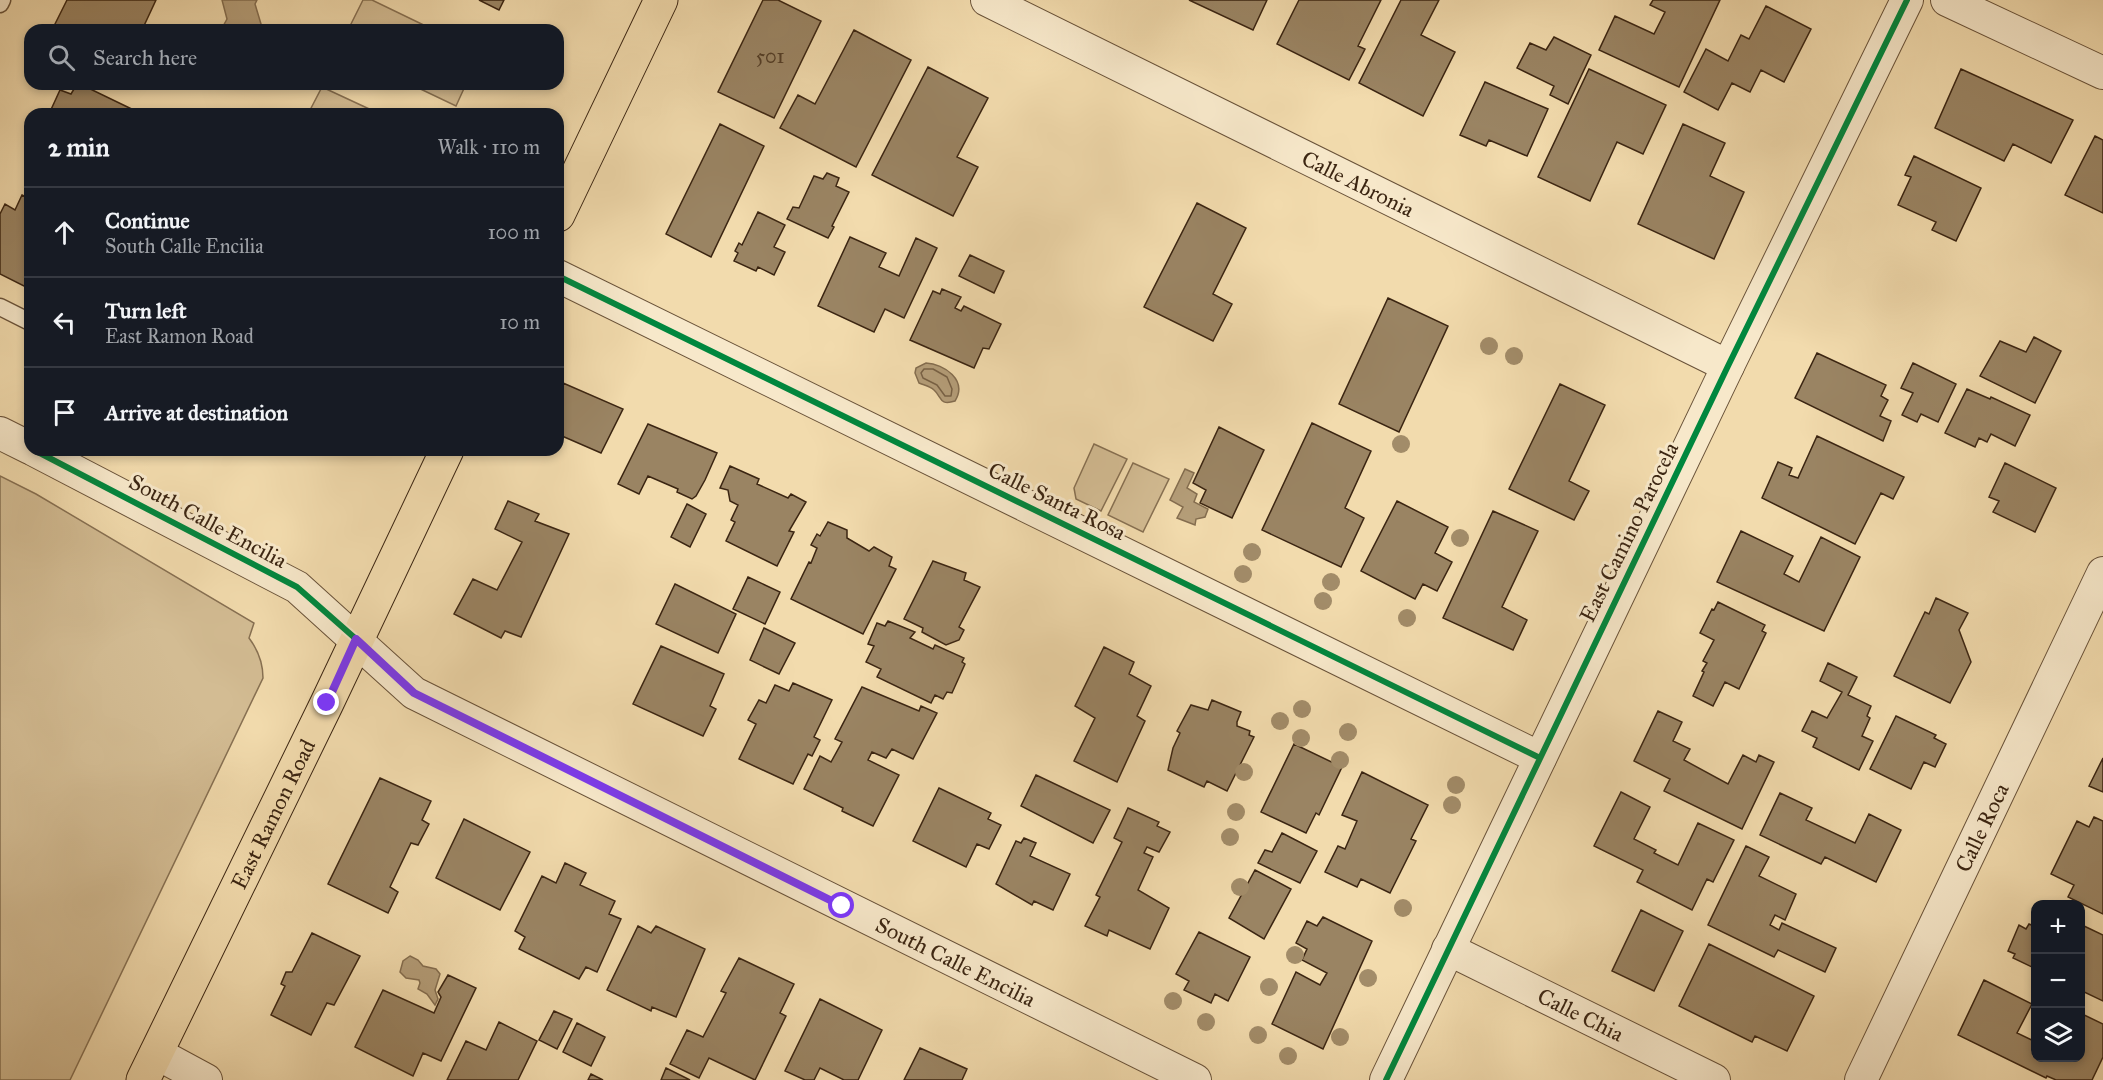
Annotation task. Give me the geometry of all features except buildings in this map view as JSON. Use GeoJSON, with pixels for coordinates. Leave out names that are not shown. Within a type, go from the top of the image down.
{"type":"FeatureCollection","features":[{"type":"Feature","properties":{"kind":"main road"},"geometry":{"type":"LineString","coordinates":[[564,202],[661,0]]}},
{"type":"Feature","properties":{"kind":"main road","name":"East Ramon Road"},"geometry":{"type":"LineString","coordinates":[[150,1066],[444,456]]}},
{"type":"Feature","properties":{"kind":"street","name":"Calle Abronia"},"geometry":{"type":"LineString","coordinates":[[987,0],[1728,366]]}},
{"type":"Feature","properties":{"kind":"street","name":"East Camino Parocela"},"geometry":{"type":"LineString","coordinates":[[1386,1080],[1728,366],[1907,0]]}},
{"type":"Feature","properties":{"kind":"street"},"geometry":{"type":"LineString","coordinates":[[1947,0],[2103,73]]}},
{"type":"Feature","properties":{"kind":"street","name":"Calle Santa Rosa"},"geometry":{"type":"LineString","coordinates":[[564,279],[1540,759]]}},
{"type":"Feature","properties":{"kind":"street","name":"South Calle Encilia"},"geometry":{"type":"LineString","coordinates":[[0,433],[24,445]]}},
{"type":"Feature","properties":{"kind":"street","name":"South Calle Encilia"},"geometry":{"type":"LineString","coordinates":[[45,456],[297,587],[414,693],[1195,1080]]}},
{"type":"Feature","properties":{"kind":"street","name":"Calle Roca"},"geometry":{"type":"LineString","coordinates":[[1861,1080],[2103,573]]}},
{"type":"Feature","properties":{"kind":"street","name":"Calle Chia"},"geometry":{"type":"LineString","coordinates":[[1448,949],[1714,1080]]}},
{"type":"Feature","properties":{"kind":"street"},"geometry":{"type":"LineString","coordinates":[[150,1066],[206,1080]]}},
{"type":"Feature","properties":{"kind":"lane"},"geometry":{"type":"LineString","coordinates":[[0,307],[24,319]]}},
{"type":"Feature","properties":{"kind":"shaded area"},"geometry":{"type":"Polygon","coordinates":[[[363,0],[372,0],[422,24],[351,24],[363,0]]]}},
{"type":"Feature","properties":{"kind":"shaded area"},"geometry":{"type":"Polygon","coordinates":[[[320,90],[328,90],[367,108],[311,108],[320,90]]]}},
{"type":"Feature","properties":{"kind":"shaded area"},"geometry":{"type":"Polygon","coordinates":[[[423,90],[463,90],[456,106],[423,90]]]}},
{"type":"Feature","properties":{"kind":"shaded area"},"geometry":{"type":"Polygon","coordinates":[[[1094,444],[1127,459],[1101,511],[1076,499],[1074,488],[1094,444]]]}},
{"type":"Feature","properties":{"kind":"shaded area"},"geometry":{"type":"Polygon","coordinates":[[[1133,463],[1169,479],[1143,532],[1108,515],[1133,463]]]}},
{"type":"Feature","properties":{"kind":"shaded area"},"geometry":{"type":"Polygon","coordinates":[[[0,476],[36,494],[254,623],[249,638],[255,647],[263,672],[263,678],[70,1080],[0,1080],[0,476]]]}},
{"type":"Feature","properties":{"kind":"water"},"geometry":{"type":"Polygon","coordinates":[[[222,0],[257,0],[255,4],[261,24],[224,24],[227,19],[222,0]]]}},
{"type":"Feature","properties":{"kind":"water"},"geometry":{"type":"Polygon","coordinates":[[[926,363],[940,366],[952,374],[958,386],[955,401],[943,402],[932,389],[919,383],[915,373],[916,368],[926,363]]]}},
{"type":"Feature","properties":{"kind":"water"},"geometry":{"type":"Polygon","coordinates":[[[1185,469],[1194,473],[1187,488],[1197,494],[1194,502],[1208,509],[1205,517],[1196,519],[1195,525],[1177,518],[1183,507],[1170,500],[1185,469]]]}},
{"type":"Feature","properties":{"kind":"water"},"geometry":{"type":"Polygon","coordinates":[[[410,956],[423,966],[436,969],[440,974],[435,990],[438,999],[435,1005],[427,994],[418,989],[419,980],[406,978],[400,972],[403,961],[410,956]]]}},
{"type":"Feature","properties":{"kind":"cycle path"},"geometry":{"type":"LineString","coordinates":[[1386,1080],[1728,366],[1907,0]]}},
{"type":"Feature","properties":{"kind":"cycle path"},"geometry":{"type":"LineString","coordinates":[[564,279],[1540,758]]}},
{"type":"Feature","properties":{"kind":"cycle path"},"geometry":{"type":"LineString","coordinates":[[46,456],[297,587],[356,639]]}},
{"type":"Feature","properties":{"kind":"route"},"geometry":{"type":"LineString","coordinates":[[327,703],[356,639],[414,693],[842,906]]}}]}
